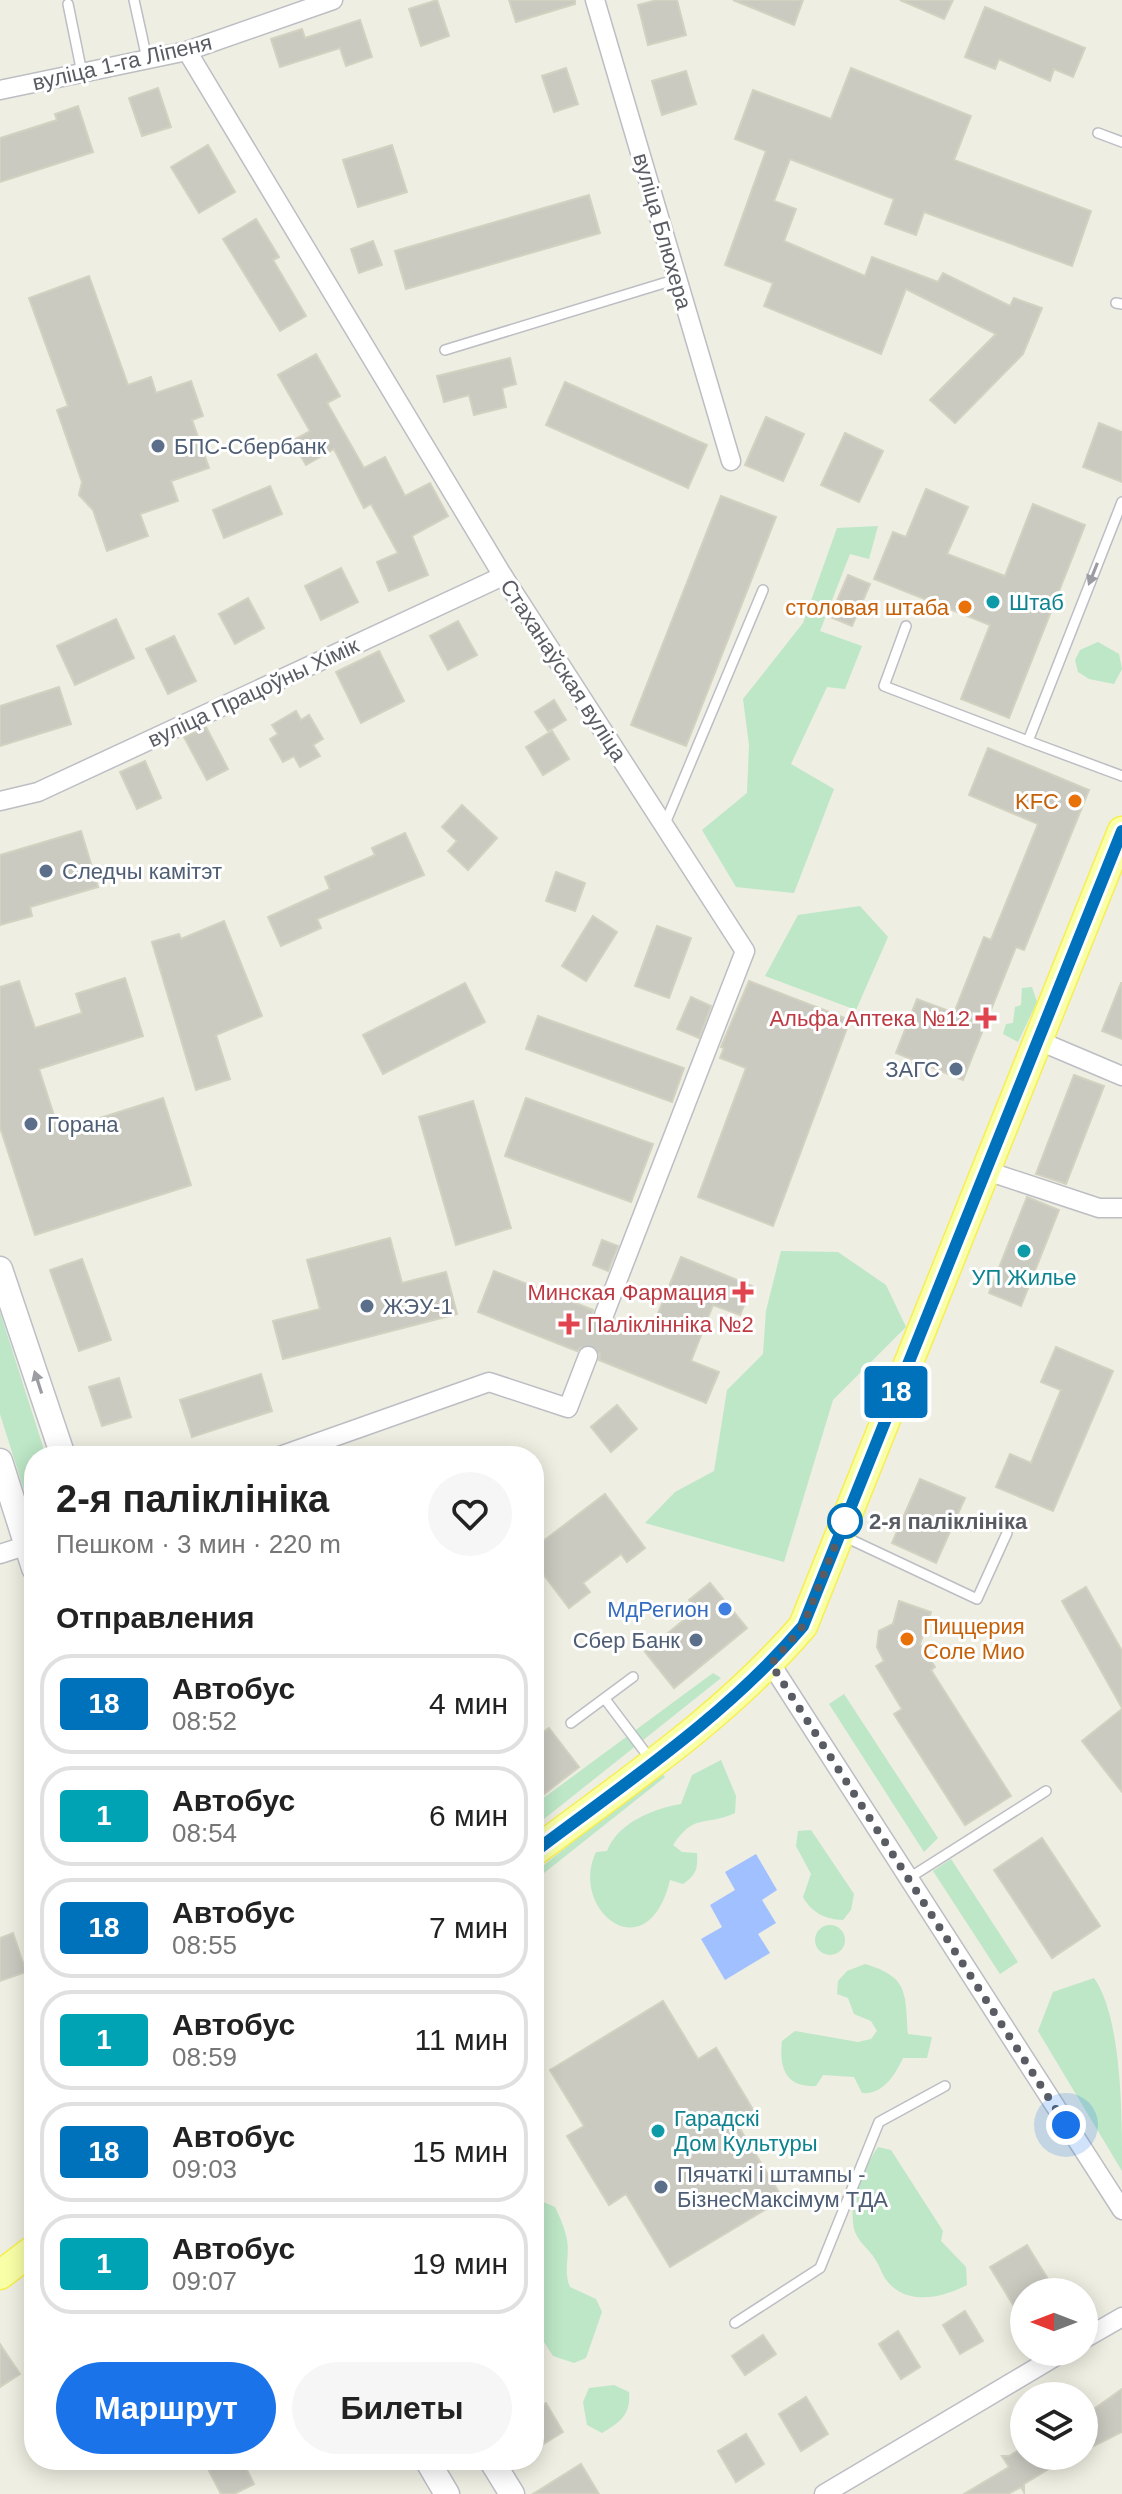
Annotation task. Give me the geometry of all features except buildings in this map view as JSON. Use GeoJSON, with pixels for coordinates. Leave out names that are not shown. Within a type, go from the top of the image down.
{"type":"FeatureCollection","features":[{"type":"Feature","properties":{"kind":"main road"},"geometry":{"type":"LineString","coordinates":[[544,1844],[715,1715],[771,1664],[803,1626],[1122,831]]}},
{"type":"Feature","properties":{"kind":"main road"},"geometry":{"type":"LineString","coordinates":[[0,1269],[60,1446]]}},
{"type":"Feature","properties":{"kind":"main road"},"geometry":{"type":"LineString","coordinates":[[0,1461],[24,1531]]}},
{"type":"Feature","properties":{"kind":"main road"},"geometry":{"type":"LineString","coordinates":[[0,2275],[24,2257]]}},
{"type":"Feature","properties":{"kind":"main road"},"geometry":{"type":"LineString","coordinates":[[433,2470],[447,2494]]}},
{"type":"Feature","properties":{"kind":"main road"},"geometry":{"type":"LineString","coordinates":[[497,2470],[512,2494]]}},
{"type":"Feature","properties":{"kind":"street","name":"вуліца 1-га Ліпеня"},"geometry":{"type":"LineString","coordinates":[[0,90],[187,51],[333,0]]}},
{"type":"Feature","properties":{"kind":"street","name":"вуліца Блюхера"},"geometry":{"type":"LineString","coordinates":[[595,0],[731,461]]}},
{"type":"Feature","properties":{"kind":"street","name":"Стаханаўская вуліца"},"geometry":{"type":"LineString","coordinates":[[187,51],[503,576],[745,951],[604,1315]]}},
{"type":"Feature","properties":{"kind":"street","name":"вуліца Працоўны Хімік"},"geometry":{"type":"LineString","coordinates":[[0,801],[38,792],[503,576]]}},
{"type":"Feature","properties":{"kind":"street"},"geometry":{"type":"LineString","coordinates":[[1037,1040],[1122,1076]]}},
{"type":"Feature","properties":{"kind":"street"},"geometry":{"type":"LineString","coordinates":[[984,1170],[1099,1208],[1122,1208]]}},
{"type":"Feature","properties":{"kind":"street"},"geometry":{"type":"LineString","coordinates":[[308,1446],[489,1382],[568,1408],[588,1356]]}},
{"type":"Feature","properties":{"kind":"street"},"geometry":{"type":"LineString","coordinates":[[0,1554],[24,1552]]}},
{"type":"Feature","properties":{"kind":"street"},"geometry":{"type":"LineString","coordinates":[[771,1664],[1122,2210]]}},
{"type":"Feature","properties":{"kind":"street"},"geometry":{"type":"LineString","coordinates":[[1098,2331],[1122,2317]]}},
{"type":"Feature","properties":{"kind":"street"},"geometry":{"type":"LineString","coordinates":[[824,2494],[1039,2366]]}},
{"type":"Feature","properties":{"kind":"lane"},"geometry":{"type":"LineString","coordinates":[[134,0],[147,59]]}},
{"type":"Feature","properties":{"kind":"lane"},"geometry":{"type":"LineString","coordinates":[[68,4],[82,73]]}},
{"type":"Feature","properties":{"kind":"lane"},"geometry":{"type":"LineString","coordinates":[[1098,133],[1122,142]]}},
{"type":"Feature","properties":{"kind":"lane"},"geometry":{"type":"LineString","coordinates":[[445,350],[677,279]]}},
{"type":"Feature","properties":{"kind":"lane"},"geometry":{"type":"LineString","coordinates":[[1028,741],[1122,502]]}},
{"type":"Feature","properties":{"kind":"lane"},"geometry":{"type":"LineString","coordinates":[[664,826],[763,590]]}},
{"type":"Feature","properties":{"kind":"lane"},"geometry":{"type":"LineString","coordinates":[[906,626],[884,686],[1122,776]]}},
{"type":"Feature","properties":{"kind":"lane"},"geometry":{"type":"LineString","coordinates":[[840,1535],[977,1599],[1007,1533]]}},
{"type":"Feature","properties":{"kind":"lane"},"geometry":{"type":"LineString","coordinates":[[571,1723],[633,1677]]}},
{"type":"Feature","properties":{"kind":"lane"},"geometry":{"type":"LineString","coordinates":[[605,1699],[653,1762]]}},
{"type":"Feature","properties":{"kind":"lane"},"geometry":{"type":"LineString","coordinates":[[909,1878],[1046,1791]]}},
{"type":"Feature","properties":{"kind":"lane"},"geometry":{"type":"LineString","coordinates":[[735,2323],[820,2268],[879,2122],[945,2086]]}},
{"type":"Feature","properties":{"kind":"green space"},"geometry":{"type":"Polygon","coordinates":[[[878,526],[869,559],[850,554],[820,631],[862,646],[845,689],[827,687],[791,764],[834,789],[794,893],[736,887],[702,830],[747,793],[749,745],[743,699],[803,623],[837,528],[878,526]]]}},
{"type":"Feature","properties":{"kind":"green space"},"geometry":{"type":"Polygon","coordinates":[[[1098,642],[1119,654],[1122,669],[1114,684],[1089,679],[1078,672],[1075,660],[1080,650],[1098,642]]]}},
{"type":"Feature","properties":{"kind":"green space"},"geometry":{"type":"Polygon","coordinates":[[[860,906],[888,937],[856,1010],[765,976],[798,915],[860,906]]]}},
{"type":"Feature","properties":{"kind":"green space"},"geometry":{"type":"Polygon","coordinates":[[[1032,987],[1037,1002],[1018,1042],[1003,1034],[1006,1024],[1013,1023],[1015,1007],[1021,1005],[1022,988],[1032,987]]]}},
{"type":"Feature","properties":{"kind":"green space"},"geometry":{"type":"Polygon","coordinates":[[[781,1251],[838,1252],[886,1285],[906,1327],[833,1400],[784,1562],[645,1523],[675,1492],[714,1471],[727,1390],[763,1354],[766,1311],[781,1251]]]}},
{"type":"Feature","properties":{"kind":"green space"},"geometry":{"type":"Polygon","coordinates":[[[0,1312],[43,1446],[24,1446],[24,1490],[0,1414],[0,1312]]]}},
{"type":"Feature","properties":{"kind":"green space"},"geometry":{"type":"Polygon","coordinates":[[[713,1673],[721,1678],[544,1819],[544,1798],[713,1673]]]}},
{"type":"Feature","properties":{"kind":"green space"},"geometry":{"type":"Polygon","coordinates":[[[844,1694],[938,1838],[924,1852],[829,1704],[844,1694]]]}},
{"type":"Feature","properties":{"kind":"green space"},"geometry":{"type":"Polygon","coordinates":[[[721,1760],[736,1796],[735,1813],[694,1824],[681,1835],[673,1845],[682,1852],[697,1853],[695,1871],[683,1884],[670,1880],[659,1908],[645,1923],[629,1927],[614,1923],[601,1911],[593,1894],[590,1873],[596,1852],[607,1851],[619,1833],[637,1819],[681,1804],[692,1775],[721,1760]]]}},
{"type":"Feature","properties":{"kind":"green space"},"geometry":{"type":"Polygon","coordinates":[[[661,1772],[665,1777],[544,1873],[544,1865],[661,1772]]]}},
{"type":"Feature","properties":{"kind":"green space"},"geometry":{"type":"Polygon","coordinates":[[[811,1830],[854,1894],[851,1910],[843,1920],[820,1914],[803,1897],[811,1874],[796,1846],[798,1831],[811,1830]]]}},
{"type":"Feature","properties":{"kind":"green space"},"geometry":{"type":"Polygon","coordinates":[[[951,1859],[1018,1962],[1000,1974],[933,1871],[951,1859]]]}},
{"type":"Feature","properties":{"kind":"green space"},"geometry":{"type":"Polygon","coordinates":[[[830,1925],[841,1929],[845,1940],[841,1951],[830,1955],[819,1951],[815,1940],[819,1929],[830,1925]]]}},
{"type":"Feature","properties":{"kind":"green space"},"geometry":{"type":"Polygon","coordinates":[[[865,1964],[890,1975],[902,1988],[908,2034],[932,2037],[927,2058],[903,2058],[887,2083],[869,2093],[862,2093],[854,2077],[823,2075],[816,2086],[797,2083],[786,2074],[782,2059],[782,2041],[795,2031],[858,2042],[871,2039],[877,2031],[871,2021],[854,2014],[848,1998],[837,1994],[838,1981],[847,1971],[865,1964]]]}},
{"type":"Feature","properties":{"kind":"green space"},"geometry":{"type":"Polygon","coordinates":[[[1094,1978],[1103,1995],[1115,2042],[1121,2096],[1122,2171],[1038,2031],[1053,1992],[1094,1978]]]}},
{"type":"Feature","properties":{"kind":"green space"},"geometry":{"type":"Polygon","coordinates":[[[878,2147],[891,2150],[943,2231],[941,2241],[966,2267],[967,2285],[936,2296],[904,2294],[887,2281],[858,2237],[853,2218],[855,2197],[862,2175],[878,2147]]]}},
{"type":"Feature","properties":{"kind":"green space"},"geometry":{"type":"Polygon","coordinates":[[[544,2202],[555,2207],[562,2223],[567,2240],[570,2287],[596,2299],[602,2312],[586,2358],[574,2363],[553,2356],[544,2342],[544,2202]]]}},
{"type":"Feature","properties":{"kind":"green space"},"geometry":{"type":"Polygon","coordinates":[[[614,2385],[629,2392],[628,2407],[619,2421],[602,2433],[587,2425],[583,2402],[589,2388],[614,2385]]]}},
{"type":"Feature","properties":{"kind":"water"},"geometry":{"type":"Polygon","coordinates":[[[756,1854],[777,1890],[762,1900],[776,1923],[758,1934],[770,1953],[725,1980],[701,1939],[722,1927],[710,1905],[735,1890],[725,1872],[756,1854]]]}},
{"type":"Feature","properties":{"kind":"tunnel"},"geometry":{"type":"LineString","coordinates":[[588,1356],[604,1315]]}},
{"type":"Feature","properties":{"kind":"bus line","name":"18"},"geometry":{"type":"LineString","coordinates":[[544,1844],[715,1715],[771,1664],[803,1626],[1122,831]]}},
{"type":"Feature","properties":{"kind":"place","name":"БПС-Сбербанк"},"geometry":{"type":"Point","coordinates":[158,446]}},
{"type":"Feature","properties":{"kind":"place","name":"Штаб"},"geometry":{"type":"Point","coordinates":[993,602]}},
{"type":"Feature","properties":{"kind":"place","name":"столовая штаба"},"geometry":{"type":"Point","coordinates":[965,607]}},
{"type":"Feature","properties":{"kind":"place","name":"KFC"},"geometry":{"type":"Point","coordinates":[1075,801]}},
{"type":"Feature","properties":{"kind":"place","name":"Следчы камітэт"},"geometry":{"type":"Point","coordinates":[46,871]}},
{"type":"Feature","properties":{"kind":"place","name":"Альфа Аптека №12"},"geometry":{"type":"Point","coordinates":[986,1018]}},
{"type":"Feature","properties":{"kind":"place","name":"ЗАГС"},"geometry":{"type":"Point","coordinates":[956,1069]}},
{"type":"Feature","properties":{"kind":"place","name":"Горана"},"geometry":{"type":"Point","coordinates":[31,1124]}},
{"type":"Feature","properties":{"kind":"place","name":"УП Жилье"},"geometry":{"type":"Point","coordinates":[1024,1251]}},
{"type":"Feature","properties":{"kind":"place","name":"Минская Фармация"},"geometry":{"type":"Point","coordinates":[743,1292]}},
{"type":"Feature","properties":{"kind":"place","name":"ЖЭУ-1"},"geometry":{"type":"Point","coordinates":[367,1306]}},
{"type":"Feature","properties":{"kind":"place","name":"Паліклінніка №2"},"geometry":{"type":"Point","coordinates":[569,1324]}},
{"type":"Feature","properties":{"kind":"place","name":"2-я паліклініка"},"geometry":{"type":"Point","coordinates":[845,1521]}},
{"type":"Feature","properties":{"kind":"place","name":"МдРегион"},"geometry":{"type":"Point","coordinates":[725,1609]}},
{"type":"Feature","properties":{"kind":"place","name":"Пиццерия Соле Мио"},"geometry":{"type":"Point","coordinates":[907,1639]}},
{"type":"Feature","properties":{"kind":"place","name":"Сбер Банк"},"geometry":{"type":"Point","coordinates":[696,1640]}},
{"type":"Feature","properties":{"kind":"place","name":"Гарадскі Дом Культуры"},"geometry":{"type":"Point","coordinates":[658,2131]}},
{"type":"Feature","properties":{"kind":"place","name":"Пячаткі і штампы - БізнесМаксімум ТДА"},"geometry":{"type":"Point","coordinates":[661,2187]}},
{"type":"Feature","properties":{"kind":"route"},"geometry":{"type":"LineString","coordinates":[[845,1521],[803,1626],[771,1664],[1066,2125]]}}]}
